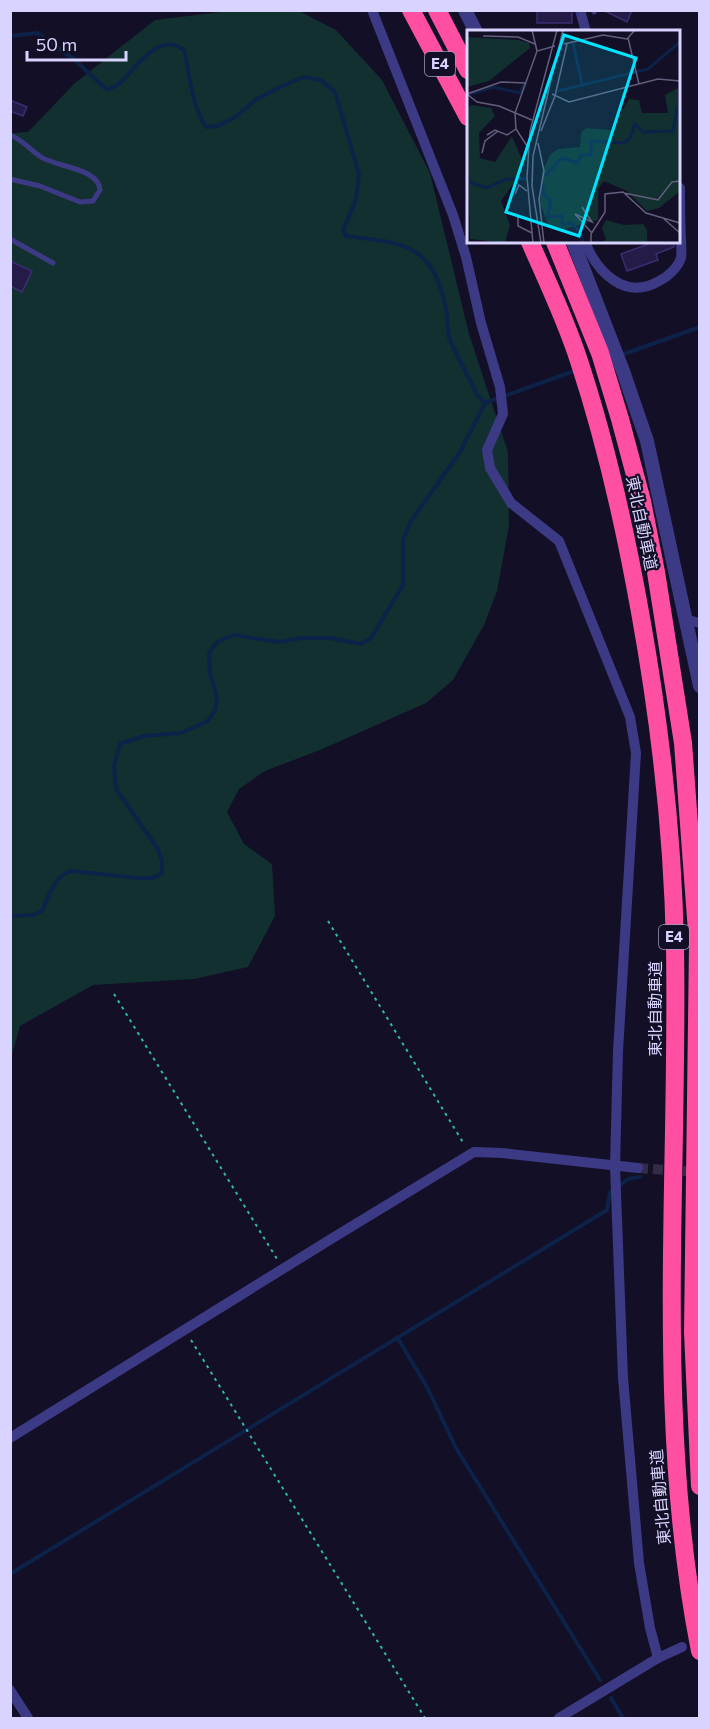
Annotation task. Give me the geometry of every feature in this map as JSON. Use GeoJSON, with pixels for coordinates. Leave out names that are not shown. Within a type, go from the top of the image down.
{"type":"FeatureCollection","features":[{"type":"Feature","properties":{"kind":"highway","name":"E4"},"geometry":{"type":"LineString","coordinates":[[411,10],[467,115]]}},
{"type":"Feature","properties":{"kind":"highway","name":"E4"},"geometry":{"type":"LineString","coordinates":[[437,10],[467,68]]}},
{"type":"Feature","properties":{"kind":"highway","name":"東北自動車道"},"geometry":{"type":"LineString","coordinates":[[530,243],[578,358],[599,426],[633,575],[652,680],[660,746],[672,878],[675,947],[672,1335],[676,1487],[691,1649]]}},
{"type":"Feature","properties":{"kind":"highway","name":"東北自動車道"},"geometry":{"type":"LineString","coordinates":[[555,243],[600,353],[639,491],[656,572],[683,743],[698,945],[693,1332],[699,1486]]}},
{"type":"Feature","properties":{"kind":"street"},"geometry":{"type":"LineString","coordinates":[[372,10],[453,215],[466,257],[480,323],[500,387],[503,414],[487,450],[490,468],[511,503],[559,542],[630,717],[636,753],[618,1051],[615,1184],[623,1378],[639,1563],[650,1628],[658,1658]]}},
{"type":"Feature","properties":{"kind":"street"},"geometry":{"type":"LineString","coordinates":[[465,10],[475,30]]}},
{"type":"Feature","properties":{"kind":"street"},"geometry":{"type":"LineString","coordinates":[[580,10],[585,30]]}},
{"type":"Feature","properties":{"kind":"street"},"geometry":{"type":"LineString","coordinates":[[585,243],[591,256],[610,278],[620,284],[638,290],[668,276],[681,258],[680,188]]}},
{"type":"Feature","properties":{"kind":"street"},"geometry":{"type":"LineString","coordinates":[[573,243],[623,371],[647,441],[699,686]]}},
{"type":"Feature","properties":{"kind":"street"},"geometry":{"type":"LineString","coordinates":[[684,620],[699,623]]}},
{"type":"Feature","properties":{"kind":"street"},"geometry":{"type":"LineString","coordinates":[[10,1438],[474,1152],[639,1168]]}},
{"type":"Feature","properties":{"kind":"street"},"geometry":{"type":"LineString","coordinates":[[559,1719],[658,1658],[691,1649]]}},
{"type":"Feature","properties":{"kind":"street"},"geometry":{"type":"LineString","coordinates":[[10,1690],[28,1719]]}},
{"type":"Feature","properties":{"kind":"lane"},"geometry":{"type":"LineString","coordinates":[[10,135],[21,139],[41,157],[88,174],[97,181],[100,190],[93,201],[80,202],[40,186],[10,179]]}},
{"type":"Feature","properties":{"kind":"lane"},"geometry":{"type":"LineString","coordinates":[[10,239],[53,263]]}},
{"type":"Feature","properties":{"kind":"path"},"geometry":{"type":"LineString","coordinates":[[328,921],[470,1154]]}},
{"type":"Feature","properties":{"kind":"path"},"geometry":{"type":"LineString","coordinates":[[114,994],[283,1269]]}},
{"type":"Feature","properties":{"kind":"path"},"geometry":{"type":"LineString","coordinates":[[185,1330],[425,1719]]}},
{"type":"Feature","properties":{"kind":"green space"},"geometry":{"type":"Polygon","coordinates":[[[229,11],[299,11],[336,30],[382,80],[430,173],[469,334],[508,452],[509,526],[497,591],[484,625],[453,680],[426,703],[320,750],[265,771],[239,789],[227,812],[244,844],[272,864],[275,916],[248,967],[194,979],[93,985],[20,1026],[11,1057],[11,133],[28,132],[75,83],[155,20],[229,11]]]}},
{"type":"Feature","properties":{"kind":"building"},"geometry":{"type":"Polygon","coordinates":[[[537,10],[572,10],[572,23],[537,23],[537,10]]]}},
{"type":"Feature","properties":{"kind":"building"},"geometry":{"type":"Polygon","coordinates":[[[603,10],[632,10],[627,22],[603,10]]]}},
{"type":"Feature","properties":{"kind":"building"},"geometry":{"type":"Polygon","coordinates":[[[10,100],[27,107],[23,116],[10,111],[10,100]]]}},
{"type":"Feature","properties":{"kind":"building"},"geometry":{"type":"Polygon","coordinates":[[[651,243],[674,243],[674,247],[656,254],[658,260],[627,271],[621,254],[651,243]]]}},
{"type":"Feature","properties":{"kind":"building"},"geometry":{"type":"Polygon","coordinates":[[[10,261],[32,271],[22,292],[10,286],[10,261]]]}},
{"type":"Feature","properties":{"kind":"waterway"},"geometry":{"type":"LineString","coordinates":[[10,36],[37,33],[74,59],[107,90],[120,83],[140,61],[157,48],[175,45],[184,50],[194,99],[206,127],[218,126],[237,116],[255,100],[304,77],[321,80],[335,92],[359,174],[356,200],[343,230],[346,236],[400,245],[424,259],[433,271],[440,287],[447,312],[449,337],[477,395],[485,403]]}},
{"type":"Feature","properties":{"kind":"waterway"},"geometry":{"type":"LineString","coordinates":[[621,355],[700,327]]}},
{"type":"Feature","properties":{"kind":"waterway"},"geometry":{"type":"LineString","coordinates":[[10,916],[33,915],[42,911],[57,881],[61,876],[72,871],[137,878],[153,878],[162,873],[162,862],[158,849],[116,789],[114,766],[120,744],[144,736],[181,733],[208,721],[215,710],[217,697],[210,673],[209,653],[217,642],[234,635],[279,642],[302,638],[330,638],[361,644],[371,638],[403,585],[403,540],[411,521],[460,452],[485,403],[577,370]]}},
{"type":"Feature","properties":{"kind":"waterway"},"geometry":{"type":"LineString","coordinates":[[10,1574],[607,1210],[610,1192],[628,1179],[640,1177]]}},
{"type":"Feature","properties":{"kind":"waterway"},"geometry":{"type":"LineString","coordinates":[[397,1337],[427,1387],[456,1448],[600,1680]]}},
{"type":"Feature","properties":{"kind":"waterway"},"geometry":{"type":"LineString","coordinates":[[611,1698],[623,1718]]}},
{"type":"Feature","properties":{"kind":"tunnel"},"geometry":{"type":"LineString","coordinates":[[638,1168],[698,1172]]}}]}
